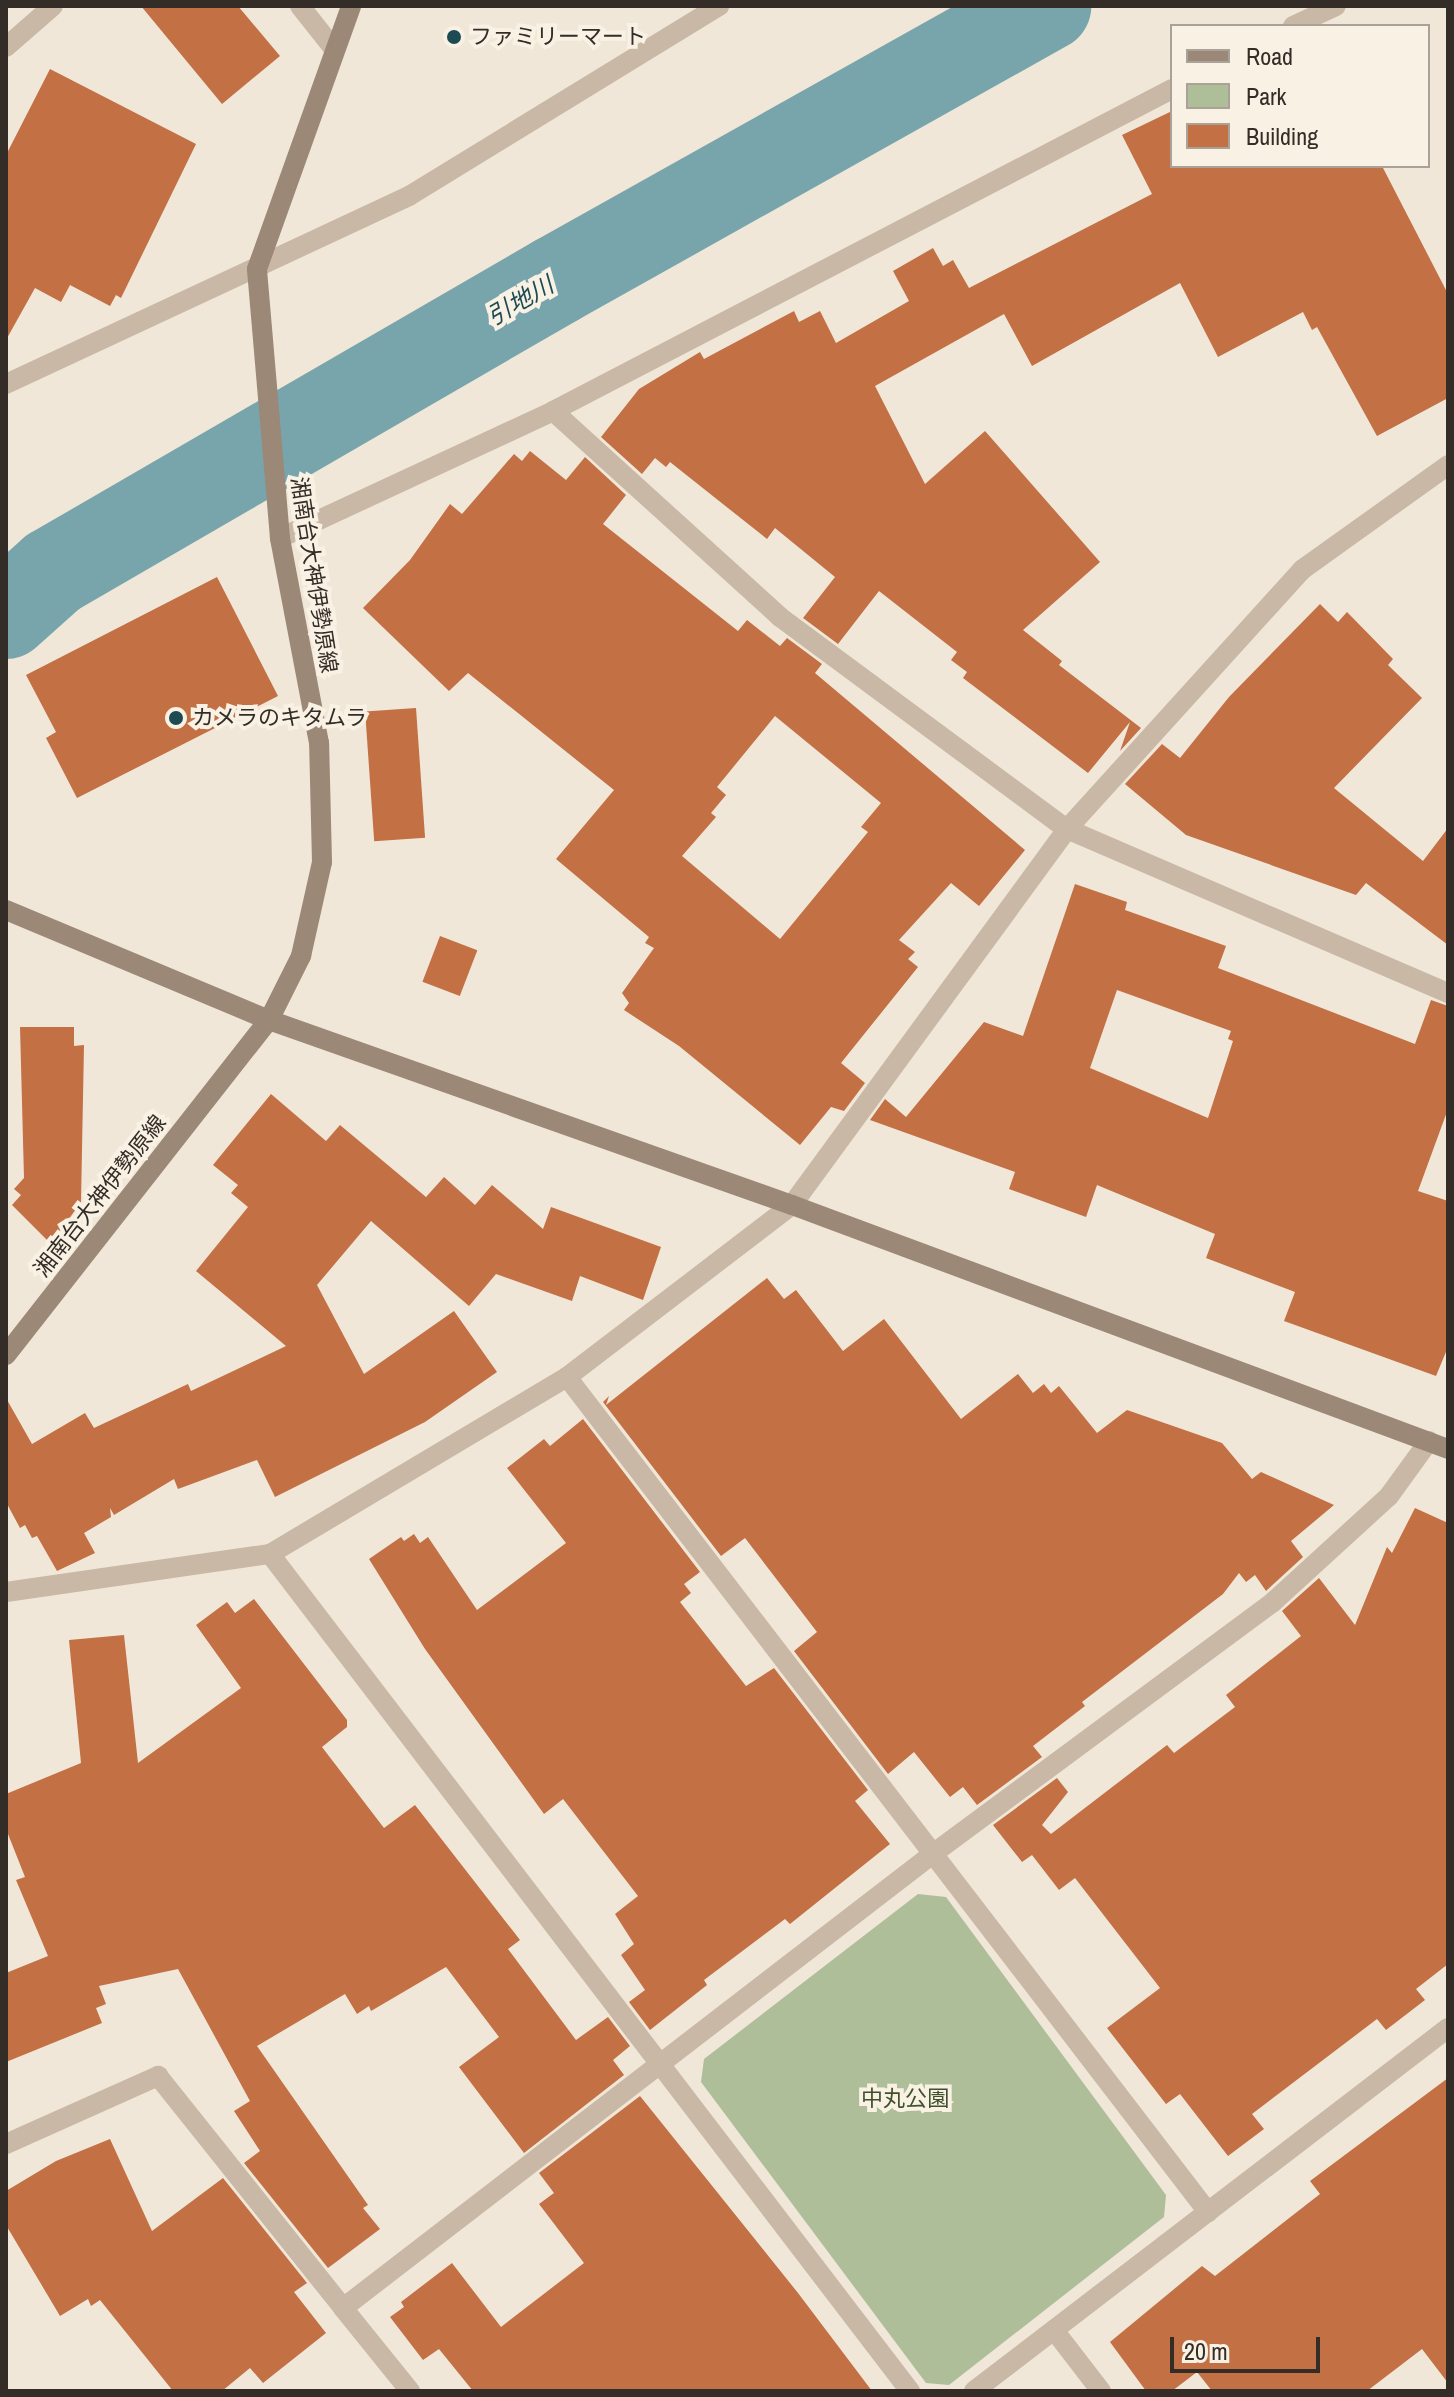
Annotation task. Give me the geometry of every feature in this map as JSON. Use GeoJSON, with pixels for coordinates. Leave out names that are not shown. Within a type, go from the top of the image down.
{"type":"FeatureCollection","features":[{"type":"Feature","properties":{"kind":"street"},"geometry":{"type":"LineString","coordinates":[[6,47],[53,6]]}},
{"type":"Feature","properties":{"kind":"street"},"geometry":{"type":"LineString","coordinates":[[300,6],[334,49]]}},
{"type":"Feature","properties":{"kind":"street","name":"湘南台大神伊勢原線"},"geometry":{"type":"LineString","coordinates":[[6,1355],[269,1020],[301,956],[322,862],[319,743],[280,529],[258,311],[257,269],[351,6]]}},
{"type":"Feature","properties":{"kind":"street"},"geometry":{"type":"LineString","coordinates":[[6,384],[409,196],[719,6]]}},
{"type":"Feature","properties":{"kind":"street"},"geometry":{"type":"LineString","coordinates":[[1297,24],[1336,6]]}},
{"type":"Feature","properties":{"kind":"street"},"geometry":{"type":"LineString","coordinates":[[280,529],[553,411],[1170,90]]}},
{"type":"Feature","properties":{"kind":"street"},"geometry":{"type":"LineString","coordinates":[[553,411],[780,617],[1067,829],[1448,993]]}},
{"type":"Feature","properties":{"kind":"street"},"geometry":{"type":"LineString","coordinates":[[6,1592],[270,1554],[567,1377],[792,1205],[1067,829],[1303,569],[1448,465]]}},
{"type":"Feature","properties":{"kind":"street"},"geometry":{"type":"LineString","coordinates":[[8,911],[269,1020],[792,1205],[1438,1445],[1389,1496],[1273,1602],[934,1853],[343,2308]]}},
{"type":"Feature","properties":{"kind":"street"},"geometry":{"type":"LineString","coordinates":[[567,1377],[1208,2212]]}},
{"type":"Feature","properties":{"kind":"street"},"geometry":{"type":"LineString","coordinates":[[270,1554],[910,2391]]}},
{"type":"Feature","properties":{"kind":"street"},"geometry":{"type":"LineString","coordinates":[[974,2391],[1448,2028]]}},
{"type":"Feature","properties":{"kind":"street"},"geometry":{"type":"LineString","coordinates":[[6,2144],[158,2076],[410,2391]]}},
{"type":"Feature","properties":{"kind":"street"},"geometry":{"type":"LineString","coordinates":[[1054,2330],[1101,2391]]}},
{"type":"Feature","properties":{"kind":"green space","name":"中丸公園"},"geometry":{"type":"Polygon","coordinates":[[[918,1894],[946,1897],[1166,2195],[1164,2217],[949,2385],[926,2383],[701,2082],[704,2059],[918,1894]]]}},
{"type":"Feature","properties":{"kind":"building"},"geometry":{"type":"Polygon","coordinates":[[[141,6],[238,6],[280,56],[222,104],[141,6]]]}},
{"type":"Feature","properties":{"kind":"building"},"geometry":{"type":"Polygon","coordinates":[[[50,69],[196,144],[121,298],[116,295],[110,306],[70,285],[61,302],[35,288],[6,340],[6,155],[50,69]]]}},
{"type":"Feature","properties":{"kind":"building"},"geometry":{"type":"Polygon","coordinates":[[[1170,112],[1170,168],[1383,168],[1448,294],[1448,398],[1377,436],[1317,327],[1312,330],[1303,312],[1218,357],[1180,283],[1032,366],[1004,314],[875,386],[925,484],[985,431],[1100,562],[1023,630],[1062,661],[1059,665],[1141,728],[1120,751],[1130,722],[1088,773],[963,678],[967,672],[951,660],[957,652],[879,591],[838,644],[803,618],[835,577],[775,528],[767,539],[670,462],[666,467],[655,458],[642,474],[601,437],[639,389],[700,352],[704,359],[794,311],[799,322],[820,311],[836,343],[909,301],[893,271],[933,248],[943,266],[953,260],[969,288],[1152,194],[1122,135],[1170,112]]]}},
{"type":"Feature","properties":{"kind":"building"},"geometry":{"type":"Polygon","coordinates":[[[530,451],[566,480],[585,457],[626,495],[603,524],[738,631],[747,620],[780,646],[787,638],[822,664],[815,673],[1025,850],[979,906],[951,883],[899,940],[915,952],[908,959],[918,967],[841,1063],[865,1083],[844,1111],[831,1107],[800,1145],[679,1046],[624,1010],[629,1003],[622,993],[654,948],[645,943],[649,937],[556,859],[614,790],[468,673],[449,691],[363,608],[410,560],[450,504],[462,514],[514,454],[522,461],[530,451]],[[775,716],[717,787],[726,795],[711,813],[716,817],[682,856],[780,939],[868,832],[861,827],[881,803],[775,716]]]}},
{"type":"Feature","properties":{"kind":"building"},"geometry":{"type":"Polygon","coordinates":[[[217,577],[278,696],[77,798],[46,738],[56,732],[26,675],[217,577]]]}},
{"type":"Feature","properties":{"kind":"building"},"geometry":{"type":"Polygon","coordinates":[[[1320,604],[1338,622],[1347,612],[1393,659],[1388,665],[1422,698],[1334,788],[1423,861],[1448,828],[1448,945],[1366,883],[1356,895],[1186,835],[1125,784],[1162,744],[1180,758],[1229,697],[1320,604]]]}},
{"type":"Feature","properties":{"kind":"building"},"geometry":{"type":"Polygon","coordinates":[[[416,708],[425,838],[374,841],[365,712],[416,708]]]}},
{"type":"Feature","properties":{"kind":"building"},"geometry":{"type":"Polygon","coordinates":[[[1075,884],[1127,902],[1125,910],[1226,946],[1218,968],[1415,1044],[1431,1000],[1448,1006],[1448,1109],[1418,1191],[1448,1201],[1448,1347],[1436,1376],[1284,1321],[1295,1292],[1206,1258],[1215,1234],[1097,1185],[1086,1217],[1009,1189],[1015,1172],[870,1120],[885,1099],[906,1117],[984,1022],[1023,1036],[1075,884]],[[1117,990],[1090,1068],[1208,1118],[1233,1041],[1228,1039],[1231,1031],[1117,990]]]}},
{"type":"Feature","properties":{"kind":"building"},"geometry":{"type":"Polygon","coordinates":[[[440,936],[477,950],[460,996],[422,982],[440,936]]]}},
{"type":"Feature","properties":{"kind":"building"},"geometry":{"type":"Polygon","coordinates":[[[20,1027],[74,1027],[74,1046],[84,1045],[81,1202],[51,1244],[12,1205],[21,1195],[14,1189],[24,1178],[20,1027]]]}},
{"type":"Feature","properties":{"kind":"building"},"geometry":{"type":"Polygon","coordinates":[[[271,1094],[326,1141],[340,1125],[426,1197],[444,1177],[475,1205],[492,1185],[543,1229],[551,1207],[661,1247],[643,1300],[580,1276],[572,1301],[496,1274],[469,1306],[371,1221],[317,1285],[364,1374],[454,1311],[497,1372],[425,1422],[275,1497],[257,1460],[178,1489],[174,1479],[114,1515],[110,1508],[111,1517],[84,1533],[95,1553],[57,1571],[37,1536],[32,1538],[25,1525],[20,1528],[6,1502],[6,1398],[32,1444],[85,1413],[94,1428],[188,1384],[191,1391],[286,1346],[196,1271],[248,1207],[231,1193],[238,1185],[213,1165],[271,1094]]]}},
{"type":"Feature","properties":{"kind":"building"},"geometry":{"type":"Polygon","coordinates":[[[767,1278],[784,1299],[796,1290],[843,1351],[884,1319],[961,1419],[1018,1374],[1033,1393],[1044,1384],[1051,1393],[1059,1386],[1097,1433],[1127,1410],[1222,1443],[1252,1479],[1261,1472],[1334,1505],[1291,1541],[1303,1557],[1266,1591],[1255,1575],[1246,1582],[1239,1573],[1223,1594],[1082,1702],[1085,1706],[1033,1746],[1042,1757],[977,1805],[963,1787],[950,1797],[914,1752],[888,1774],[794,1651],[817,1632],[745,1538],[721,1556],[603,1402],[609,1396],[606,1405],[767,1278]]]}},
{"type":"Feature","properties":{"kind":"building"},"geometry":{"type":"Polygon","coordinates":[[[583,1419],[700,1572],[684,1584],[691,1593],[680,1602],[746,1686],[774,1668],[868,1790],[855,1801],[890,1844],[790,1924],[785,1919],[704,1980],[707,1985],[650,2030],[629,2002],[645,1990],[621,1955],[634,1944],[615,1914],[638,1896],[563,1799],[544,1814],[425,1649],[369,1559],[401,1537],[404,1541],[414,1534],[420,1543],[428,1537],[477,1610],[566,1543],[507,1468],[544,1439],[550,1446],[583,1419]]]}},
{"type":"Feature","properties":{"kind":"building"},"geometry":{"type":"Polygon","coordinates":[[[1415,1508],[1448,1523],[1448,1964],[1416,1989],[1425,2000],[1386,2030],[1377,2019],[1252,2114],[1264,2129],[1228,2156],[1180,2094],[1166,2104],[1107,2028],[1160,1988],[1075,1878],[1059,1890],[1032,1855],[1022,1862],[993,1825],[1057,1778],[1068,1792],[1042,1825],[1051,1834],[1167,1745],[1174,1753],[1235,1707],[1226,1695],[1301,1636],[1282,1611],[1319,1578],[1355,1625],[1387,1547],[1392,1553],[1415,1508]]]}},
{"type":"Feature","properties":{"kind":"building"},"geometry":{"type":"Polygon","coordinates":[[[254,1599],[347,1720],[347,1727],[322,1747],[384,1828],[415,1805],[520,1940],[508,1949],[576,2040],[608,2017],[630,2046],[613,2060],[624,2075],[524,2153],[459,2067],[499,2037],[446,1967],[371,2011],[369,2006],[357,2014],[345,1994],[257,2046],[368,2205],[363,2208],[380,2229],[328,2268],[244,2163],[260,2151],[234,2111],[250,2101],[178,1969],[99,1986],[106,2004],[96,2008],[102,2023],[6,2062],[6,1973],[48,1956],[16,1880],[25,1877],[6,1829],[6,1794],[81,1763],[69,1640],[124,1635],[138,1763],[241,1688],[196,1625],[227,1602],[235,1613],[254,1599]]]}},
{"type":"Feature","properties":{"kind":"building"},"geometry":{"type":"Polygon","coordinates":[[[1448,2078],[1448,2383],[1422,2349],[1367,2391],[1212,2391],[1197,2372],[1172,2391],[1146,2391],[1110,2342],[1202,2266],[1215,2276],[1320,2194],[1310,2181],[1448,2078]]]}},
{"type":"Feature","properties":{"kind":"building"},"geometry":{"type":"Polygon","coordinates":[[[640,2096],[798,2293],[872,2391],[473,2391],[439,2349],[423,2360],[390,2317],[404,2307],[401,2302],[452,2263],[501,2327],[584,2263],[539,2204],[554,2193],[539,2173],[640,2096]]]}},
{"type":"Feature","properties":{"kind":"building"},"geometry":{"type":"Polygon","coordinates":[[[110,2139],[152,2231],[223,2178],[307,2283],[294,2292],[326,2333],[263,2383],[250,2368],[222,2391],[173,2391],[100,2300],[91,2306],[88,2299],[60,2316],[6,2225],[6,2191],[56,2161],[110,2139]]]}},
{"type":"Feature","properties":{"kind":"waterway","name":"引地川"},"geometry":{"type":"LineString","coordinates":[[6,614],[53,572],[557,280],[1046,6]]}},
{"type":"Feature","properties":{"kind":"place","name":"ファミリーマート"},"geometry":{"type":"Point","coordinates":[454,37]}},
{"type":"Feature","properties":{"kind":"place","name":"カメラのキタムラ"},"geometry":{"type":"Point","coordinates":[176,718]}}]}
